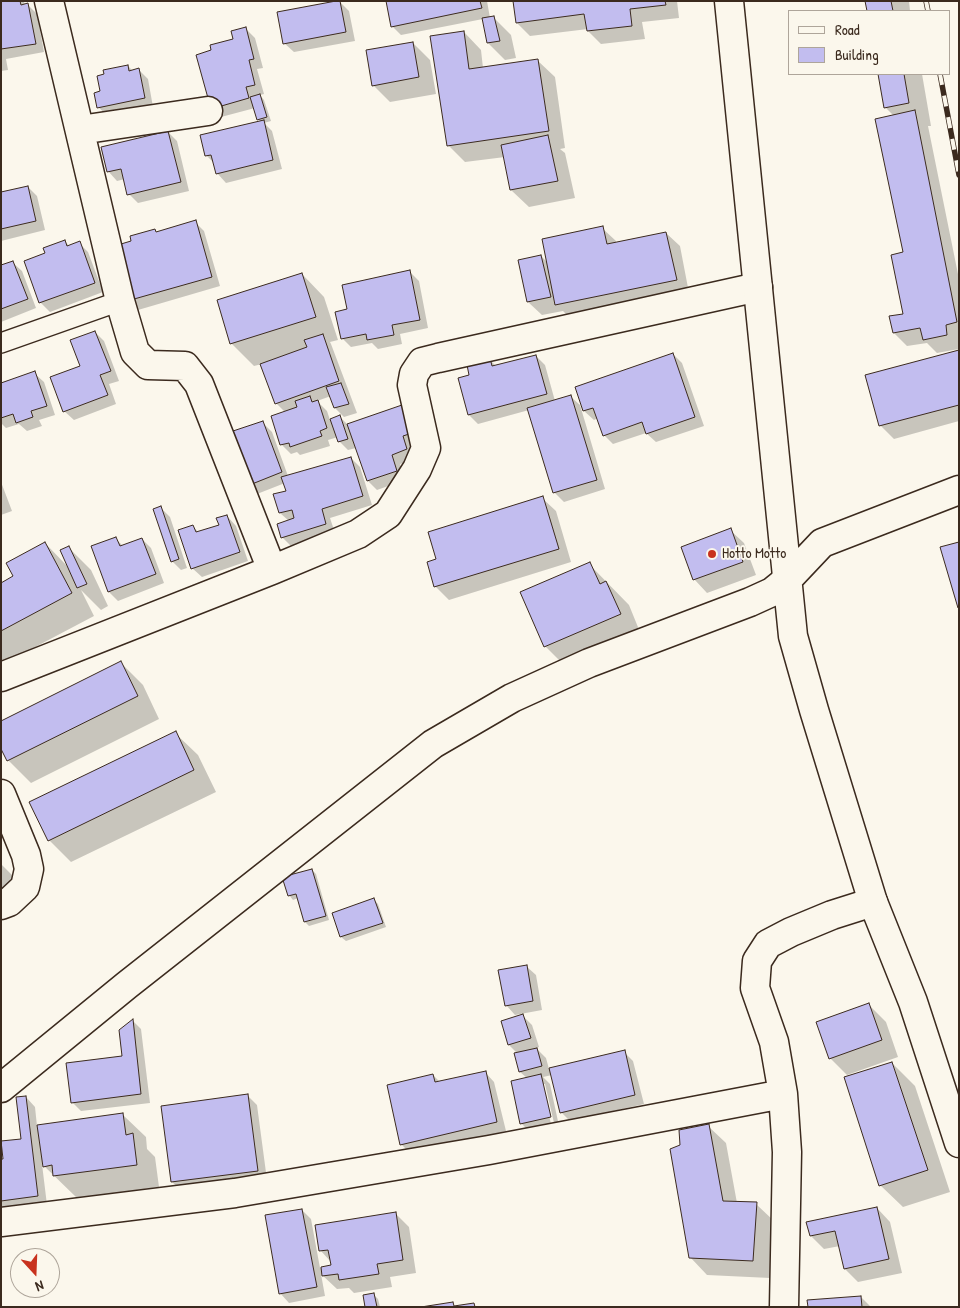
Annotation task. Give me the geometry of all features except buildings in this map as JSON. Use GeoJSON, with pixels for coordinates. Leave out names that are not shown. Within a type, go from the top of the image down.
{"type":"FeatureCollection","features":[{"type":"Feature","properties":{"kind":"street"},"geometry":{"type":"LineString","coordinates":[[49,1],[120,301],[136,352],[148,365],[185,366],[199,384],[272,570]]}},
{"type":"Feature","properties":{"kind":"street"},"geometry":{"type":"LineString","coordinates":[[729,1],[788,579],[792,636],[873,902],[913,1002],[959,1143]]}},
{"type":"Feature","properties":{"kind":"street"},"geometry":{"type":"LineString","coordinates":[[80,130],[208,111]]}},
{"type":"Feature","properties":{"kind":"street"},"geometry":{"type":"LineString","coordinates":[[1,677],[358,534],[388,514],[416,469],[426,448],[412,385],[414,374],[422,362],[758,287]]}},
{"type":"Feature","properties":{"kind":"street"},"geometry":{"type":"LineString","coordinates":[[1,1088],[135,979],[433,744],[512,698],[589,664],[772,592],[788,579],[822,543],[959,490]]}},
{"type":"Feature","properties":{"kind":"street"},"geometry":{"type":"LineString","coordinates":[[1,794],[26,855],[29,869],[25,887],[9,902],[1,906]]}},
{"type":"Feature","properties":{"kind":"street"},"geometry":{"type":"LineString","coordinates":[[784,1307],[787,1152],[783,1094],[774,1042],[755,988],[757,961],[768,944],[791,932],[832,915],[873,902]]}},
{"type":"Feature","properties":{"kind":"street"},"geometry":{"type":"LineString","coordinates":[[1,1222],[235,1193],[488,1150],[783,1094]]}},
{"type":"Feature","properties":{"kind":"lane"},"geometry":{"type":"LineString","coordinates":[[1,343],[120,301]]}},
{"type":"Feature","properties":{"kind":"railway"},"geometry":{"type":"LineString","coordinates":[[926,1],[928,10]]}},
{"type":"Feature","properties":{"kind":"railway"},"geometry":{"type":"LineString","coordinates":[[940,75],[959,175]]}},
{"type":"Feature","properties":{"kind":"place","name":"Hotto Motto"},"geometry":{"type":"Point","coordinates":[712,554]}}]}
